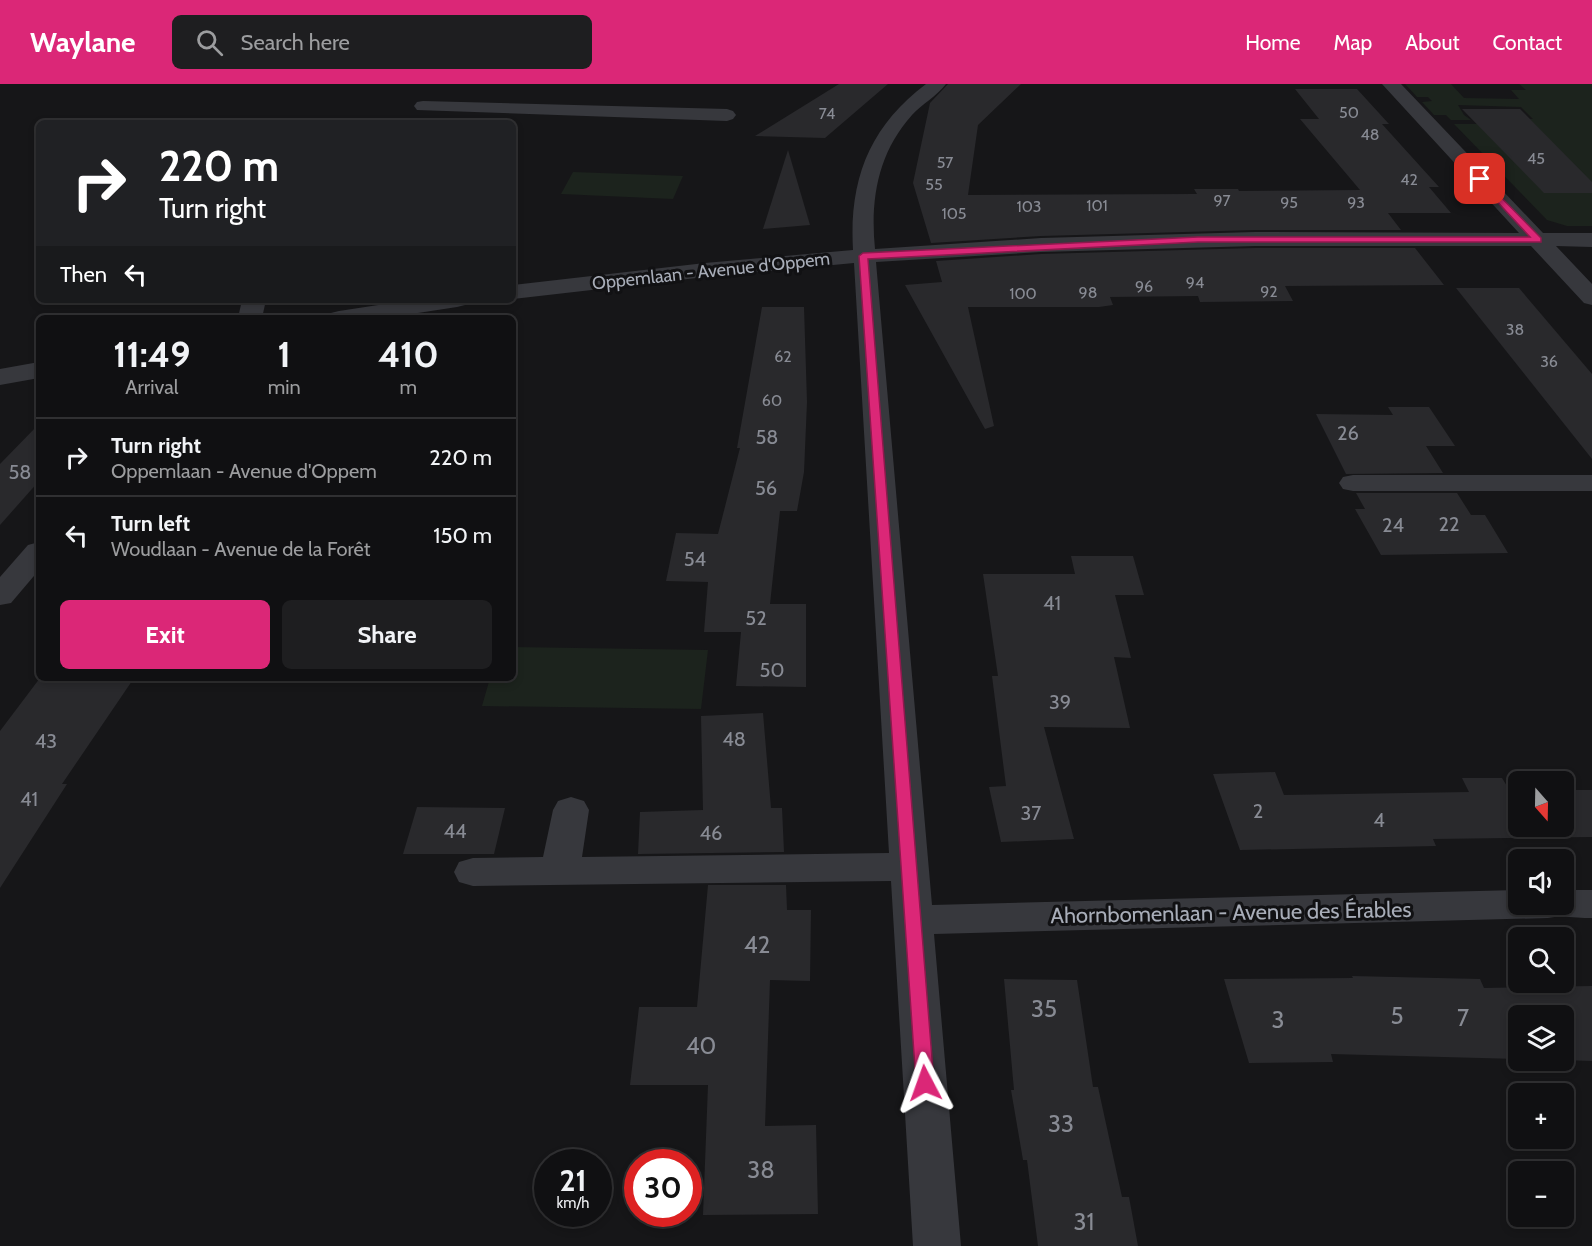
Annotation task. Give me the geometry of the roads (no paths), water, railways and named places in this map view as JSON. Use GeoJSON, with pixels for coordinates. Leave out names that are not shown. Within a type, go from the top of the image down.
{"type":"FeatureCollection","features":[{"type":"Feature","properties":{"kind":"street"},"geometry":{"type":"LineString","coordinates":[[937,84],[893,126],[871,164],[864,196],[863,256],[937,1246]]}},
{"type":"Feature","properties":{"kind":"street"},"geometry":{"type":"LineString","coordinates":[[1392,84],[1592,298]]}},
{"type":"Feature","properties":{"kind":"street"},"geometry":{"type":"LineString","coordinates":[[411,120],[435,91]]}},
{"type":"Feature","properties":{"kind":"street"},"geometry":{"type":"LineString","coordinates":[[423,106],[727,115]]}},
{"type":"Feature","properties":{"kind":"street","name":"Oppemlaan - Avenue d'Oppem"},"geometry":{"type":"LineString","coordinates":[[516,292],[693,271],[863,256],[1198,240],[1592,240]]}},
{"type":"Feature","properties":{"kind":"street"},"geometry":{"type":"LineString","coordinates":[[359,315],[437,303]]}},
{"type":"Feature","properties":{"kind":"street"},"geometry":{"type":"LineString","coordinates":[[0,377],[36,371]]}},
{"type":"Feature","properties":{"kind":"street"},"geometry":{"type":"LineString","coordinates":[[1353,483],[1592,483]]}},
{"type":"Feature","properties":{"kind":"street"},"geometry":{"type":"LineString","coordinates":[[0,596],[36,554]]}},
{"type":"Feature","properties":{"kind":"street"},"geometry":{"type":"LineString","coordinates":[[560,871],[571,810]]}},
{"type":"Feature","properties":{"kind":"street"},"geometry":{"type":"LineString","coordinates":[[473,872],[908,867]]}},
{"type":"Feature","properties":{"kind":"street"},"geometry":{"type":"LineString","coordinates":[[1574,904],[1592,904]]}},
{"type":"Feature","properties":{"kind":"street","name":"Ahornbomenlaan - Avenue des Érables"},"geometry":{"type":"LineString","coordinates":[[913,920],[1508,905]]}}]}
